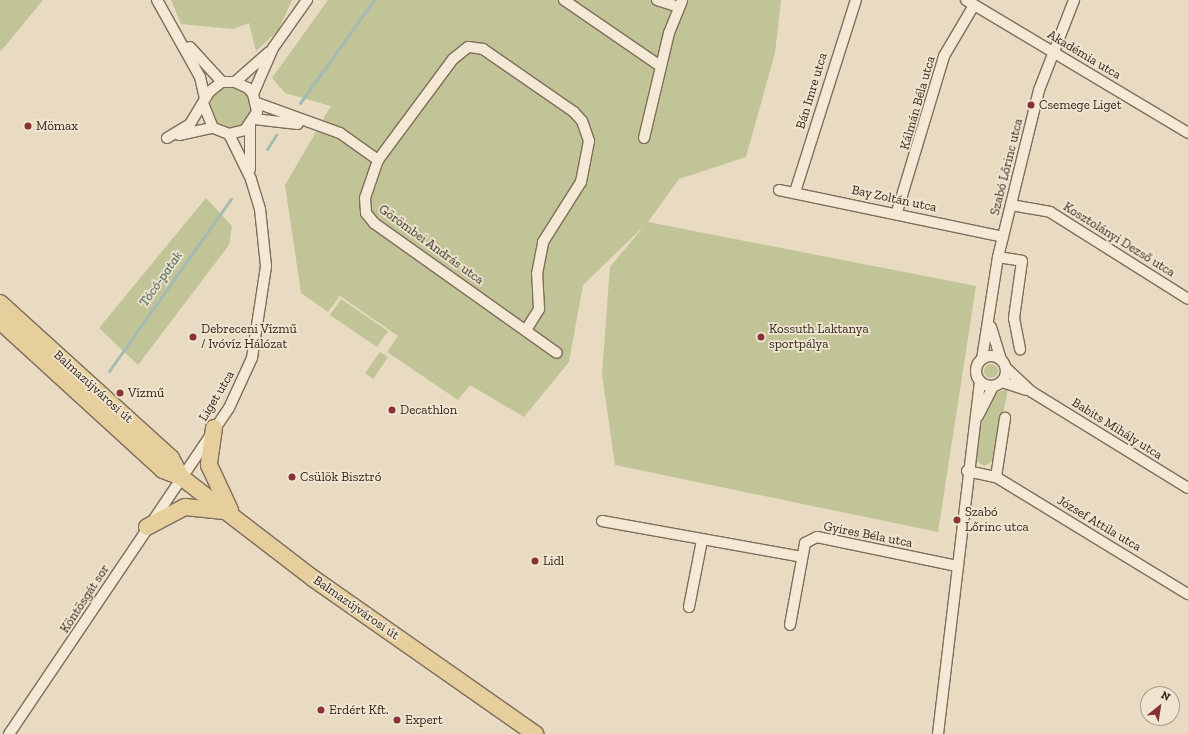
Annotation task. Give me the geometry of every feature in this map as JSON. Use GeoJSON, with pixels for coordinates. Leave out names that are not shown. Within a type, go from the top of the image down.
{"type":"FeatureCollection","features":[{"type":"Feature","properties":{"kind":"main road","name":"Balmazújvárosi út"},"geometry":{"type":"LineString","coordinates":[[0,303],[171,458],[181,477]]}},
{"type":"Feature","properties":{"kind":"main road","name":"Balmazújvárosi út"},"geometry":{"type":"LineString","coordinates":[[0,321],[159,468],[181,477],[232,513],[319,583],[535,734]]}},
{"type":"Feature","properties":{"kind":"main road"},"geometry":{"type":"LineString","coordinates":[[214,428],[209,465],[232,513]]}},
{"type":"Feature","properties":{"kind":"main road"},"geometry":{"type":"LineString","coordinates":[[147,527],[184,507],[204,506],[232,513]]}},
{"type":"Feature","properties":{"kind":"street"},"geometry":{"type":"LineString","coordinates":[[158,0],[179,35],[200,77],[205,102],[213,128]]}},
{"type":"Feature","properties":{"kind":"street"},"geometry":{"type":"LineString","coordinates":[[235,82],[273,48],[307,0]]}},
{"type":"Feature","properties":{"kind":"street"},"geometry":{"type":"LineString","coordinates":[[564,0],[660,66]]}},
{"type":"Feature","properties":{"kind":"street"},"geometry":{"type":"LineString","coordinates":[[644,138],[660,66],[680,4],[657,0]]}},
{"type":"Feature","properties":{"kind":"street","name":"Bán Imre utca"},"geometry":{"type":"LineString","coordinates":[[795,192],[856,0]]}},
{"type":"Feature","properties":{"kind":"street","name":"Szabó Lőrinc utca"},"geometry":{"type":"LineString","coordinates":[[982,359],[990,321],[991,292],[1011,205],[1052,50],[1074,0]]}},
{"type":"Feature","properties":{"kind":"street","name":"Akadémia utca"},"geometry":{"type":"LineString","coordinates":[[970,2],[1188,133]]}},
{"type":"Feature","properties":{"kind":"street","name":"Kálmán Béla utca"},"geometry":{"type":"LineString","coordinates":[[897,212],[944,56],[970,2]]}},
{"type":"Feature","properties":{"kind":"street"},"geometry":{"type":"LineString","coordinates":[[179,35],[222,82],[235,82],[255,99],[315,126],[340,133],[378,160]]}},
{"type":"Feature","properties":{"kind":"street"},"geometry":{"type":"LineString","coordinates":[[252,122],[255,99],[273,48]]}},
{"type":"Feature","properties":{"kind":"street","name":"Görömbei András utca"},"geometry":{"type":"LineString","coordinates":[[526,330],[539,309],[537,274],[543,242],[572,199],[585,167],[589,141],[582,120],[483,48],[468,48],[453,59],[378,160],[365,198],[366,213],[374,223],[557,353]]}},
{"type":"Feature","properties":{"kind":"street"},"geometry":{"type":"LineString","coordinates":[[222,82],[205,102],[190,124],[167,138],[213,128],[229,134],[252,122],[315,126]]}},
{"type":"Feature","properties":{"kind":"street","name":"Liget utca"},"geometry":{"type":"LineString","coordinates":[[251,179],[252,122]]}},
{"type":"Feature","properties":{"kind":"street","name":"Liget utca"},"geometry":{"type":"LineString","coordinates":[[181,477],[235,396],[252,358],[264,295],[266,266],[260,209],[251,179],[229,134]]}},
{"type":"Feature","properties":{"kind":"street","name":"Bay Zoltán utca"},"geometry":{"type":"LineString","coordinates":[[779,190],[897,212],[1003,237]]}},
{"type":"Feature","properties":{"kind":"street","name":"Kosztolányi Dezső utca"},"geometry":{"type":"LineString","coordinates":[[1011,205],[1050,212],[1188,298]]}},
{"type":"Feature","properties":{"kind":"street"},"geometry":{"type":"LineString","coordinates":[[998,257],[1022,261],[1014,318],[1020,349]]}},
{"type":"Feature","properties":{"kind":"street","name":"Szabó Lőrinc utca"},"geometry":{"type":"LineString","coordinates":[[990,321],[1003,364]]}},
{"type":"Feature","properties":{"kind":"street"},"geometry":{"type":"LineString","coordinates":[[938,734],[967,471],[980,382],[976,368],[982,359],[992,356],[1003,364],[998,384],[975,421]]}},
{"type":"Feature","properties":{"kind":"street","name":"Babits Mihály utca"},"geometry":{"type":"LineString","coordinates":[[1003,364],[1032,392],[1188,488]]}},
{"type":"Feature","properties":{"kind":"street"},"geometry":{"type":"LineString","coordinates":[[980,382],[998,384]]}},
{"type":"Feature","properties":{"kind":"street","name":"Babits Mihály utca"},"geometry":{"type":"LineString","coordinates":[[998,384],[1032,392]]}},
{"type":"Feature","properties":{"kind":"street"},"geometry":{"type":"LineString","coordinates":[[967,471],[996,476],[1005,418]]}},
{"type":"Feature","properties":{"kind":"street","name":"József Attila utca"},"geometry":{"type":"LineString","coordinates":[[996,476],[1188,594]]}},
{"type":"Feature","properties":{"kind":"street","name":"Köntösgát sor"},"geometry":{"type":"LineString","coordinates":[[9,734],[181,477]]}},
{"type":"Feature","properties":{"kind":"street"},"geometry":{"type":"LineString","coordinates":[[602,521],[802,557]]}},
{"type":"Feature","properties":{"kind":"street","name":"Gyires Béla utca"},"geometry":{"type":"LineString","coordinates":[[790,624],[805,543],[817,537],[957,566]]}},
{"type":"Feature","properties":{"kind":"street"},"geometry":{"type":"LineString","coordinates":[[690,607],[702,540]]}},
{"type":"Feature","properties":{"kind":"green space"},"geometry":{"type":"Polygon","coordinates":[[[0,0],[43,0],[1,51],[0,50],[0,0]]]}},
{"type":"Feature","properties":{"kind":"green space"},"geometry":{"type":"Polygon","coordinates":[[[171,0],[292,0],[278,31],[256,51],[249,23],[233,29],[181,24],[171,0]]]}},
{"type":"Feature","properties":{"kind":"green space"},"geometry":{"type":"Polygon","coordinates":[[[328,0],[781,0],[775,53],[746,157],[679,179],[648,222],[976,286],[938,532],[615,465],[602,374],[610,267],[644,226],[583,285],[569,362],[524,417],[470,385],[458,400],[387,352],[398,336],[340,296],[328,312],[301,293],[285,185],[331,106],[285,93],[272,78],[328,0]]]}},
{"type":"Feature","properties":{"kind":"green space"},"geometry":{"type":"Polygon","coordinates":[[[227,87],[235,87],[243,90],[249,96],[252,108],[249,120],[243,126],[235,129],[227,129],[219,126],[213,120],[210,112],[210,104],[213,96],[219,90],[227,87]]]}},
{"type":"Feature","properties":{"kind":"green space"},"geometry":{"type":"Polygon","coordinates":[[[206,198],[232,226],[229,245],[138,365],[99,328],[206,198]]]}},
{"type":"Feature","properties":{"kind":"green space"},"geometry":{"type":"Polygon","coordinates":[[[341,299],[388,331],[377,347],[330,315],[341,299]]]}},
{"type":"Feature","properties":{"kind":"green space"},"geometry":{"type":"Polygon","coordinates":[[[380,352],[388,357],[373,379],[365,373],[380,352]]]}},
{"type":"Feature","properties":{"kind":"green space"},"geometry":{"type":"Polygon","coordinates":[[[988,364],[994,364],[998,368],[998,374],[994,378],[988,378],[984,374],[984,368],[988,364]]]}},
{"type":"Feature","properties":{"kind":"green space"},"geometry":{"type":"Polygon","coordinates":[[[1008,389],[995,455],[993,461],[984,466],[974,459],[976,438],[994,393],[1008,389]]]}},
{"type":"Feature","properties":{"kind":"waterway","name":"Tócó-patak"},"geometry":{"type":"LineString","coordinates":[[300,103],[374,0]]}},
{"type":"Feature","properties":{"kind":"waterway","name":"Tócó-patak"},"geometry":{"type":"LineString","coordinates":[[267,149],[276,135]]}},
{"type":"Feature","properties":{"kind":"waterway","name":"Tócó-patak"},"geometry":{"type":"LineString","coordinates":[[109,371],[231,199]]}},
{"type":"Feature","properties":{"kind":"place","name":"Csemege Liget"},"geometry":{"type":"Point","coordinates":[1031,105]}},
{"type":"Feature","properties":{"kind":"place","name":"Mömax"},"geometry":{"type":"Point","coordinates":[28,126]}},
{"type":"Feature","properties":{"kind":"place","name":"Debreceni Vízmű / Ivóvíz Hálózat"},"geometry":{"type":"Point","coordinates":[193,337]}},
{"type":"Feature","properties":{"kind":"place","name":"Kossuth Laktanya sportpálya"},"geometry":{"type":"Point","coordinates":[761,337]}},
{"type":"Feature","properties":{"kind":"place","name":"Vízmű"},"geometry":{"type":"Point","coordinates":[120,393]}},
{"type":"Feature","properties":{"kind":"place","name":"Decathlon"},"geometry":{"type":"Point","coordinates":[392,410]}},
{"type":"Feature","properties":{"kind":"place","name":"Csülök Bisztró"},"geometry":{"type":"Point","coordinates":[292,477]}},
{"type":"Feature","properties":{"kind":"place","name":"Szabó Lőrinc utca"},"geometry":{"type":"Point","coordinates":[957,520]}},
{"type":"Feature","properties":{"kind":"place","name":"Lidl"},"geometry":{"type":"Point","coordinates":[535,561]}},
{"type":"Feature","properties":{"kind":"place","name":"Erdért Kft."},"geometry":{"type":"Point","coordinates":[321,710]}},
{"type":"Feature","properties":{"kind":"place","name":"Expert"},"geometry":{"type":"Point","coordinates":[397,720]}}]}
